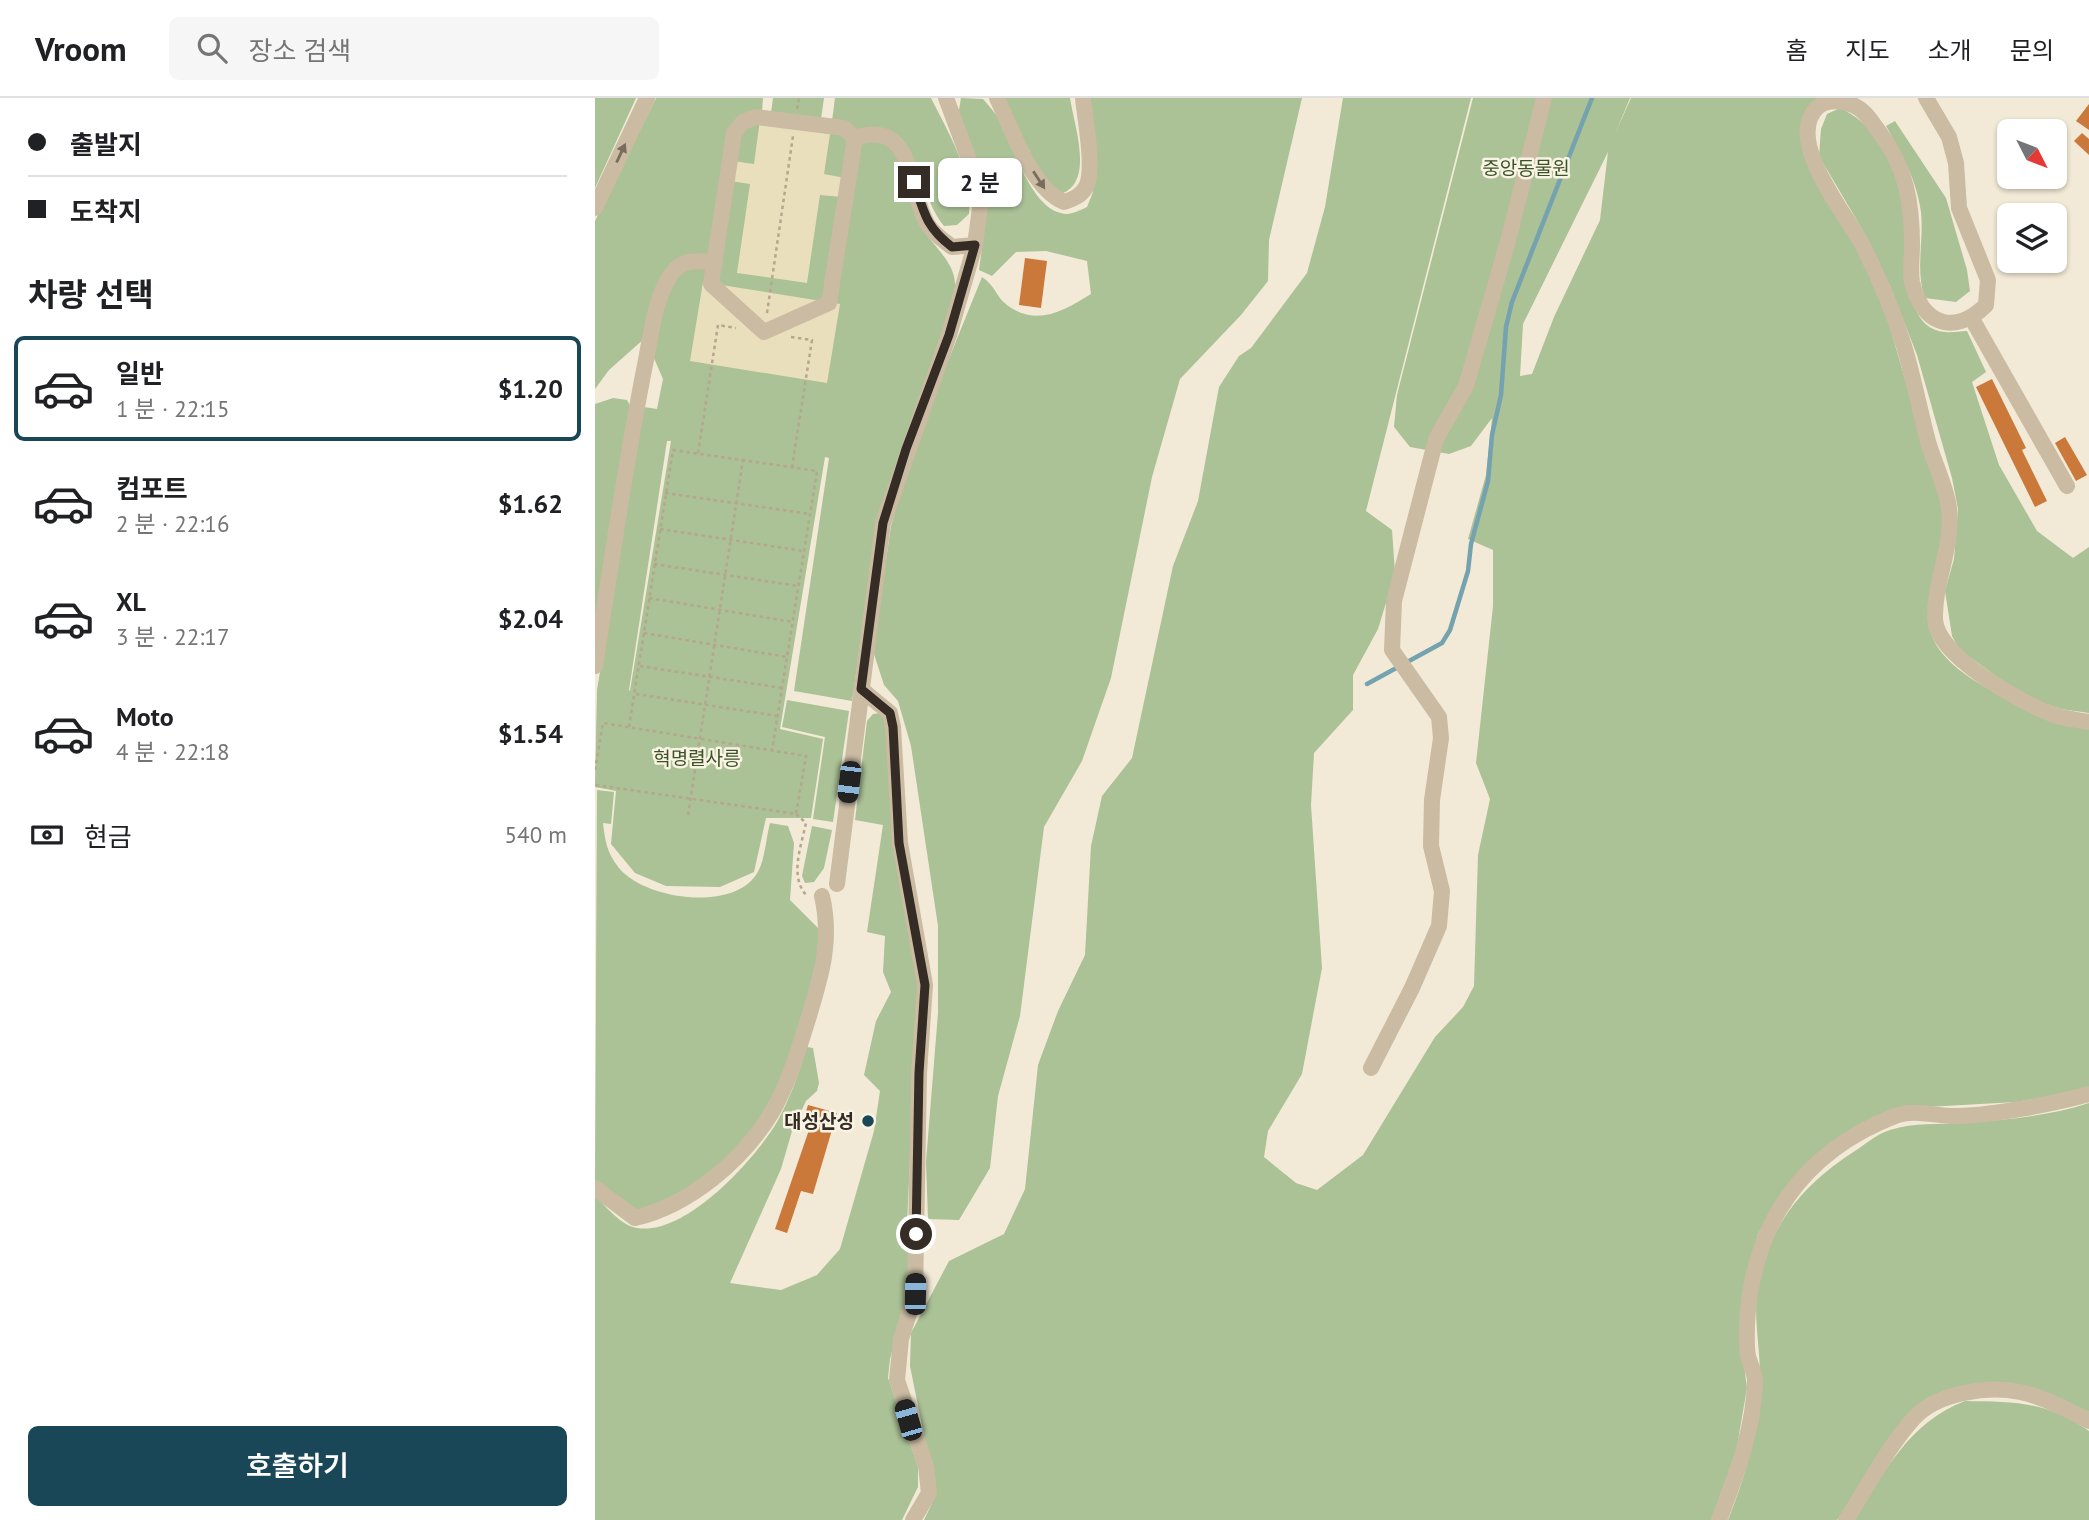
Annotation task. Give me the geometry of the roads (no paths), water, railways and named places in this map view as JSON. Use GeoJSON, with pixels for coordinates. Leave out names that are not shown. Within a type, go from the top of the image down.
{"type":"FeatureCollection","features":[{"type":"Feature","properties":{"kind":"street"},"geometry":{"type":"LineString","coordinates":[[595,208],[647,98]]}},
{"type":"Feature","properties":{"kind":"street"},"geometry":{"type":"LineString","coordinates":[[837,884],[883,523],[906,449],[949,335],[975,245],[980,208],[974,173],[946,98]]}},
{"type":"Feature","properties":{"kind":"street"},"geometry":{"type":"LineString","coordinates":[[997,98],[1039,183],[1052,197],[1063,202],[1077,197],[1085,190],[1090,177],[1083,98]]}},
{"type":"Feature","properties":{"kind":"street"},"geometry":{"type":"LineString","coordinates":[[1371,1068],[1412,988],[1439,926],[1442,891],[1431,846],[1432,800],[1441,738],[1439,717],[1392,650],[1394,601],[1436,439],[1466,386],[1508,241],[1544,98]]}},
{"type":"Feature","properties":{"kind":"street"},"geometry":{"type":"LineString","coordinates":[[1926,98],[1949,137],[1955,163],[1959,208],[1987,280],[1986,305],[1972,318],[1953,323],[1936,321],[1922,309],[1912,281],[1911,202],[1899,163],[1889,144],[1860,108],[1843,101],[1829,101],[1818,107],[1808,131],[1819,177],[1861,243],[1887,298],[1948,502],[1949,540],[1935,603],[1937,633],[1955,655],[2020,700],[2058,716],[2089,722]]}},
{"type":"Feature","properties":{"kind":"street"},"geometry":{"type":"LineString","coordinates":[[756,117],[844,128],[855,138],[829,303],[764,332],[711,284],[738,127],[756,117]]}},
{"type":"Feature","properties":{"kind":"street"},"geometry":{"type":"LineString","coordinates":[[855,138],[868,134],[887,138],[899,147],[908,162],[927,223],[952,247],[975,245]]}},
{"type":"Feature","properties":{"kind":"street"},"geometry":{"type":"LineString","coordinates":[[595,666],[635,412],[656,311],[665,286],[680,266],[689,260],[715,262]]}},
{"type":"Feature","properties":{"kind":"street"},"geometry":{"type":"LineString","coordinates":[[1972,318],[2067,486]]}},
{"type":"Feature","properties":{"kind":"street"},"geometry":{"type":"LineString","coordinates":[[861,689],[882,705],[892,720],[899,843],[925,985],[919,1073],[915,1294],[901,1339],[897,1380],[926,1466],[929,1493],[913,1520]]}},
{"type":"Feature","properties":{"kind":"street"},"geometry":{"type":"LineString","coordinates":[[595,1188],[635,1218],[655,1213],[717,1174],[748,1143],[772,1112],[796,1057],[820,978],[829,925],[822,896]]}},
{"type":"Feature","properties":{"kind":"street"},"geometry":{"type":"LineString","coordinates":[[1720,1520],[1746,1440],[1755,1379],[1747,1353],[1752,1283],[1775,1217],[1786,1197],[1815,1162],[1840,1143],[1897,1115],[1920,1112],[1958,1116],[2089,1094]]}},
{"type":"Feature","properties":{"kind":"street"},"geometry":{"type":"LineString","coordinates":[[1846,1520],[1876,1470],[1914,1418],[1928,1405],[1962,1393],[2019,1392],[2060,1406],[2089,1422]]}},
{"type":"Feature","properties":{"kind":"waterway"},"geometry":{"type":"LineString","coordinates":[[1367,684],[1442,643],[1450,630],[1468,571],[1471,544],[1488,481],[1492,435],[1501,395],[1506,327],[1512,302],[1592,98]]}},
{"type":"Feature","properties":{"kind":"place","name":"대성산성"},"geometry":{"type":"Point","coordinates":[868,1121]}},
{"type":"Feature","properties":{"kind":"park label","name":"중앙동물원"},"geometry":{"type":"Point","coordinates":[1526,168]}},
{"type":"Feature","properties":{"kind":"park label","name":"혁명렬사릉"},"geometry":{"type":"Point","coordinates":[697,758]}}]}
